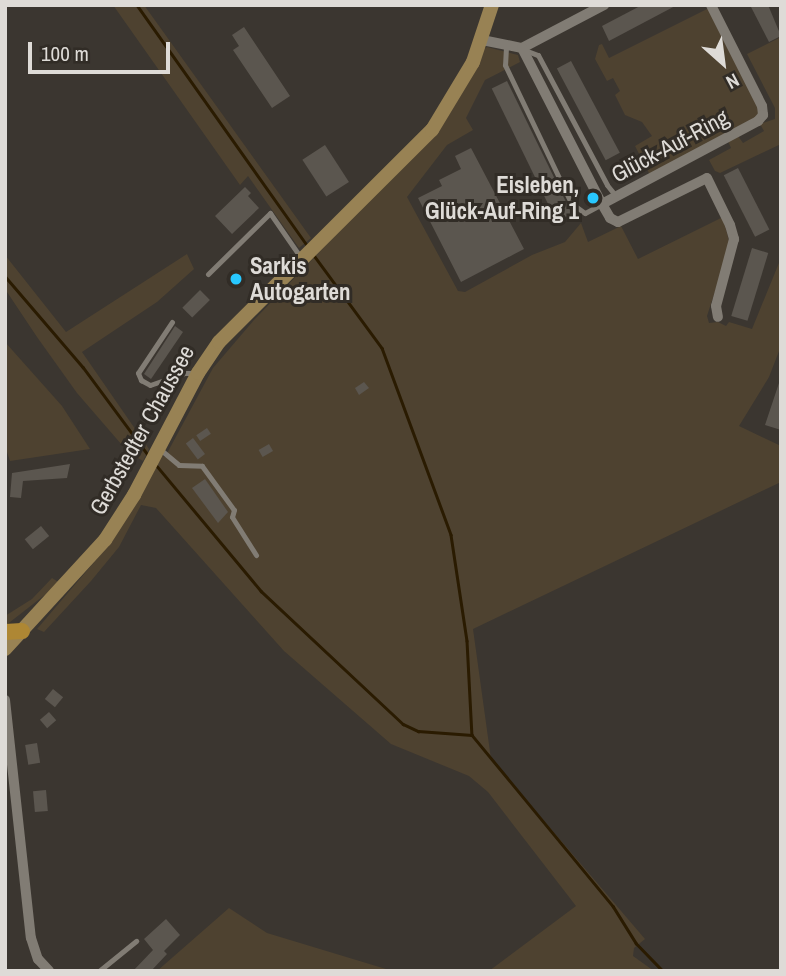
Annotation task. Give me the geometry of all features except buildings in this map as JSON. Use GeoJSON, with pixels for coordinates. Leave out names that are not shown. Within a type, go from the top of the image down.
{"type":"FeatureCollection","features":[{"type":"Feature","properties":{"kind":"main road","name":"Gerbstedter Chaussee"},"geometry":{"type":"LineString","coordinates":[[5,649],[105,540],[198,373],[219,342],[432,130],[456,94],[482,40],[492,5]]}},
{"type":"Feature","properties":{"kind":"main road"},"geometry":{"type":"LineString","coordinates":[[5,632],[22,631]]}},
{"type":"Feature","properties":{"kind":"street"},"geometry":{"type":"LineString","coordinates":[[482,40],[506,47],[522,48],[604,5]]}},
{"type":"Feature","properties":{"kind":"street","name":"Glück-Auf-Ring"},"geometry":{"type":"LineString","coordinates":[[522,48],[602,204],[758,121],[763,114],[762,106],[711,5]]}},
{"type":"Feature","properties":{"kind":"street"},"geometry":{"type":"LineString","coordinates":[[602,204],[610,218],[618,222],[707,178],[734,239],[716,306],[718,317]]}},
{"type":"Feature","properties":{"kind":"street"},"geometry":{"type":"LineString","coordinates":[[5,700],[31,938],[38,959],[49,971]]}},
{"type":"Feature","properties":{"kind":"lane"},"geometry":{"type":"LineString","coordinates":[[506,47],[505,65],[571,203],[585,213],[602,204]]}},
{"type":"Feature","properties":{"kind":"lane"},"geometry":{"type":"LineString","coordinates":[[522,48],[537,55],[607,185],[616,196]]}},
{"type":"Feature","properties":{"kind":"lane"},"geometry":{"type":"LineString","coordinates":[[208,274],[270,213],[307,252]]}},
{"type":"Feature","properties":{"kind":"lane"},"geometry":{"type":"LineString","coordinates":[[172,322],[140,368],[141,380],[150,385],[185,373],[198,373]]}},
{"type":"Feature","properties":{"kind":"lane"},"geometry":{"type":"LineString","coordinates":[[154,456],[179,465],[202,466],[234,510],[232,517],[256,555]]}},
{"type":"Feature","properties":{"kind":"lane"},"geometry":{"type":"LineString","coordinates":[[99,971],[136,941]]}},
{"type":"Feature","properties":{"kind":"lane"},"geometry":{"type":"LineString","coordinates":[[38,959],[55,971]]}},
{"type":"Feature","properties":{"kind":"shaded area"},"geometry":{"type":"Polygon","coordinates":[[[113,5],[144,5],[311,238],[299,248],[248,176],[240,185],[113,5]]]}},
{"type":"Feature","properties":{"kind":"shaded area"},"geometry":{"type":"Polygon","coordinates":[[[709,8],[759,109],[758,116],[650,175],[635,146],[652,136],[642,122],[625,115],[615,95],[620,91],[613,78],[607,81],[595,59],[599,45],[602,44],[609,58],[709,8]]]}},
{"type":"Feature","properties":{"kind":"shaded area"},"geometry":{"type":"Polygon","coordinates":[[[781,37],[781,144],[720,173],[715,171],[709,160],[731,148],[728,141],[738,136],[743,143],[764,131],[760,124],[775,119],[775,108],[747,54],[781,37]]]}},
{"type":"Feature","properties":{"kind":"shaded area"},"geometry":{"type":"Polygon","coordinates":[[[487,47],[518,55],[520,62],[485,80],[466,118],[473,130],[447,145],[407,197],[458,291],[465,292],[532,255],[565,242],[581,223],[588,242],[621,226],[638,259],[723,217],[730,245],[707,316],[709,323],[718,322],[726,326],[729,322],[752,329],[781,258],[781,346],[769,377],[739,426],[781,446],[781,482],[473,629],[491,759],[645,939],[634,948],[633,956],[654,971],[489,971],[576,906],[488,792],[469,776],[391,744],[284,651],[156,508],[141,505],[119,547],[91,581],[44,632],[37,629],[113,540],[161,455],[165,457],[213,368],[254,320],[432,135],[482,50],[487,47]]]}},
{"type":"Feature","properties":{"kind":"shaded area"},"geometry":{"type":"Polygon","coordinates":[[[187,254],[194,269],[157,302],[82,352],[149,449],[143,461],[128,452],[77,393],[37,337],[5,289],[5,255],[66,332],[187,254]]]}},
{"type":"Feature","properties":{"kind":"shaded area"},"geometry":{"type":"Polygon","coordinates":[[[5,342],[62,406],[90,449],[10,461],[5,446],[5,342]]]}},
{"type":"Feature","properties":{"kind":"shaded area"},"geometry":{"type":"Polygon","coordinates":[[[52,578],[60,583],[5,626],[5,616],[32,599],[52,578]]]}},
{"type":"Feature","properties":{"kind":"shaded area"},"geometry":{"type":"Polygon","coordinates":[[[229,908],[267,933],[386,969],[406,971],[157,971],[229,908]]]}},
{"type":"Feature","properties":{"kind":"waterway"},"geometry":{"type":"LineString","coordinates":[[137,5],[307,245]]}},
{"type":"Feature","properties":{"kind":"waterway"},"geometry":{"type":"LineString","coordinates":[[313,254],[382,348],[451,535],[467,641],[472,735]]}},
{"type":"Feature","properties":{"kind":"waterway"},"geometry":{"type":"LineString","coordinates":[[5,276],[83,367],[148,455]]}},
{"type":"Feature","properties":{"kind":"waterway"},"geometry":{"type":"LineString","coordinates":[[157,466],[261,591],[403,724],[418,731],[472,735],[613,906],[636,943],[663,971]]}},
{"type":"Feature","properties":{"kind":"place","name":"Eisleben, Glück-Auf-Ring 1"},"geometry":{"type":"Point","coordinates":[593,198]}},
{"type":"Feature","properties":{"kind":"place","name":"Sarkis Autogarten"},"geometry":{"type":"Point","coordinates":[236,279]}}]}
